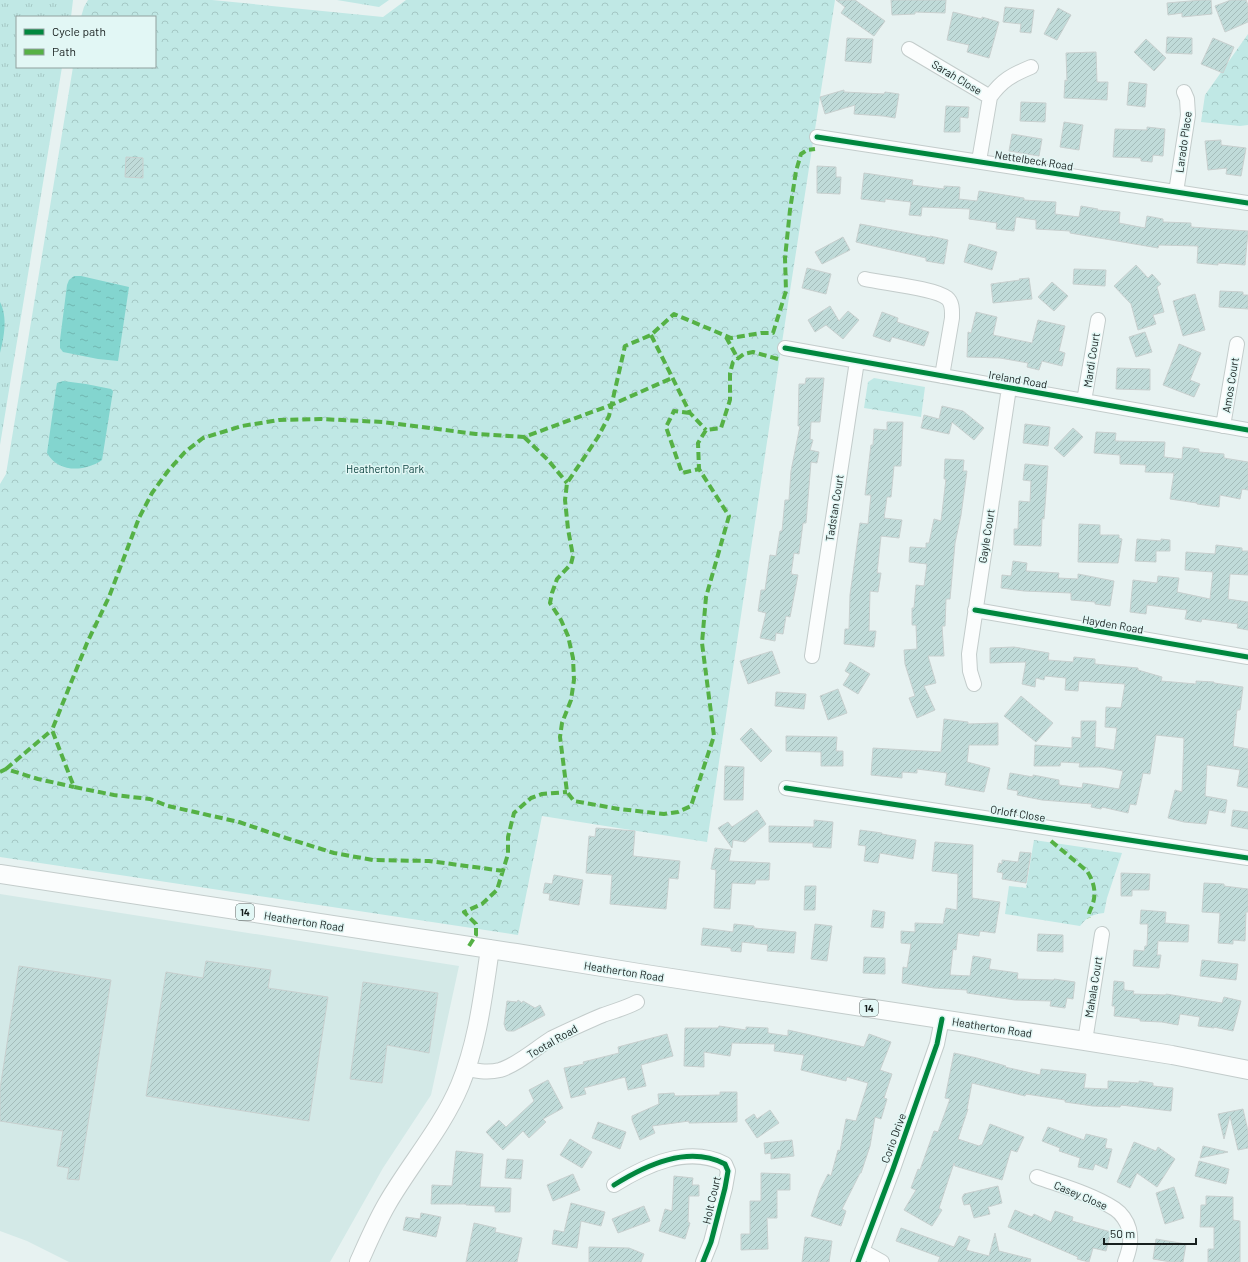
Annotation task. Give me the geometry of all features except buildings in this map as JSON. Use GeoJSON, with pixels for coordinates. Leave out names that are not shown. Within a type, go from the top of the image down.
{"type":"FeatureCollection","features":[{"type":"Feature","properties":{"kind":"main road","name":"Heatherton Road"},"geometry":{"type":"LineString","coordinates":[[0,874],[1085,1041],[1172,1055],[1248,1070]]}},
{"type":"Feature","properties":{"kind":"main road"},"geometry":{"type":"LineString","coordinates":[[359,1262],[375,1226],[387,1204],[443,1119],[466,1069],[476,1034],[490,949]]}},
{"type":"Feature","properties":{"kind":"main road"},"geometry":{"type":"LineString","coordinates":[[350,1262],[375,1226]]}},
{"type":"Feature","properties":{"kind":"street","name":"Sarah Close"},"geometry":{"type":"LineString","coordinates":[[909,49],[990,98],[979,161]]}},
{"type":"Feature","properties":{"kind":"street"},"geometry":{"type":"LineString","coordinates":[[990,98],[1002,81],[1009,76],[1030,67]]}},
{"type":"Feature","properties":{"kind":"street","name":"Larado Place"},"geometry":{"type":"LineString","coordinates":[[1176,192],[1188,116],[1187,99],[1184,92]]}},
{"type":"Feature","properties":{"kind":"street","name":"Nettelbeck Road"},"geometry":{"type":"LineString","coordinates":[[817,137],[1248,203]]}},
{"type":"Feature","properties":{"kind":"street"},"geometry":{"type":"LineString","coordinates":[[865,279],[933,292],[947,298],[952,311],[952,318],[942,376]]}},
{"type":"Feature","properties":{"kind":"street","name":"Mardi Court"},"geometry":{"type":"LineString","coordinates":[[1084,401],[1098,320]]}},
{"type":"Feature","properties":{"kind":"street","name":"Amos Court"},"geometry":{"type":"LineString","coordinates":[[1223,426],[1237,344]]}},
{"type":"Feature","properties":{"kind":"street","name":"Ireland Road"},"geometry":{"type":"LineString","coordinates":[[785,348],[1248,430]]}},
{"type":"Feature","properties":{"kind":"street","name":"Tadstan Court"},"geometry":{"type":"LineString","coordinates":[[812,656],[857,361]]}},
{"type":"Feature","properties":{"kind":"street","name":"Gayle Court"},"geometry":{"type":"LineString","coordinates":[[974,684],[970,671],[969,654],[1009,388]]}},
{"type":"Feature","properties":{"kind":"street","name":"Hayden Road"},"geometry":{"type":"LineString","coordinates":[[975,610],[1248,657]]}},
{"type":"Feature","properties":{"kind":"street","name":"Orloff Close"},"geometry":{"type":"LineString","coordinates":[[786,788],[1248,858]]}},
{"type":"Feature","properties":{"kind":"street","name":"Mahala Court"},"geometry":{"type":"LineString","coordinates":[[1085,1041],[1102,934]]}},
{"type":"Feature","properties":{"kind":"street","name":"Tootal Road"},"geometry":{"type":"LineString","coordinates":[[466,1069],[481,1072],[501,1070],[513,1065],[536,1048],[577,1026],[637,1002]]}},
{"type":"Feature","properties":{"kind":"street","name":"Corio Drive"},"geometry":{"type":"LineString","coordinates":[[882,1262],[860,1256],[937,1044],[942,1019]]}},
{"type":"Feature","properties":{"kind":"street","name":"Holt Court"},"geometry":{"type":"LineString","coordinates":[[614,1184],[628,1176],[672,1158],[681,1156],[729,1161],[725,1188],[711,1242],[703,1262]]}},
{"type":"Feature","properties":{"kind":"street","name":"Casey Close"},"geometry":{"type":"LineString","coordinates":[[1037,1177],[1090,1197],[1116,1210],[1126,1221],[1129,1228],[1130,1248],[1125,1262]]}},
{"type":"Feature","properties":{"kind":"shaded area"},"geometry":{"type":"Polygon","coordinates":[[[0,894],[459,966],[431,1095],[383,1168],[330,1262],[69,1262],[27,1241],[0,1231],[0,894]]]}},
{"type":"Feature","properties":{"kind":"green space"},"geometry":{"type":"Polygon","coordinates":[[[0,0],[73,0],[71,16],[16,16],[16,68],[62,68],[0,445],[0,0]]]}},
{"type":"Feature","properties":{"kind":"green space","name":"Heatherton Park"},"geometry":{"type":"Polygon","coordinates":[[[88,0],[212,0],[383,17],[406,0],[835,0],[707,842],[542,816],[518,935],[0,857],[0,484],[6,474],[73,68],[156,68],[156,16],[81,16],[88,0]]]}},
{"type":"Feature","properties":{"kind":"green space"},"geometry":{"type":"Polygon","coordinates":[[[337,0],[389,0],[379,7],[337,0]]]}},
{"type":"Feature","properties":{"kind":"green space"},"geometry":{"type":"Polygon","coordinates":[[[1248,34],[1248,125],[1240,126],[1201,122],[1205,95],[1248,34]]]}},
{"type":"Feature","properties":{"kind":"green space"},"geometry":{"type":"Polygon","coordinates":[[[874,378],[925,387],[921,417],[864,408],[868,382],[874,378]]]}},
{"type":"Feature","properties":{"kind":"green space"},"geometry":{"type":"Polygon","coordinates":[[[1034,840],[1122,853],[1107,898],[1104,913],[1090,916],[1080,926],[1005,914],[1009,886],[1026,888],[1034,840]]]}},
{"type":"Feature","properties":{"kind":"water"},"geometry":{"type":"Polygon","coordinates":[[[74,276],[81,276],[129,287],[118,361],[98,359],[63,352],[60,348],[67,285],[69,280],[74,276]]]}},
{"type":"Feature","properties":{"kind":"water"},"geometry":{"type":"Polygon","coordinates":[[[0,302],[5,321],[0,353],[0,302]]]}},
{"type":"Feature","properties":{"kind":"water"},"geometry":{"type":"Polygon","coordinates":[[[63,381],[111,389],[113,391],[102,460],[88,467],[65,467],[52,460],[47,453],[57,383],[63,381]]]}},
{"type":"Feature","properties":{"kind":"marked path"},"geometry":{"type":"LineString","coordinates":[[778,359],[753,352],[744,354],[733,362],[730,373],[730,400],[721,428],[706,430],[698,443],[699,469],[729,516],[706,597],[702,643],[714,736],[691,806],[678,812],[664,814],[619,809],[574,801],[567,792],[560,737],[562,723],[571,700],[574,680],[573,658],[568,636],[561,620],[550,603],[557,579],[571,564],[573,556],[565,500],[567,483],[598,437],[609,416],[625,346],[651,335],[674,314],[731,338],[761,333],[773,333],[786,291],[785,258],[796,171],[801,154],[807,150],[815,149]]}},
{"type":"Feature","properties":{"kind":"marked path"},"geometry":{"type":"LineString","coordinates":[[651,335],[690,413],[706,430]]}},
{"type":"Feature","properties":{"kind":"marked path"},"geometry":{"type":"LineString","coordinates":[[726,337],[738,359]]}},
{"type":"Feature","properties":{"kind":"marked path"},"geometry":{"type":"LineString","coordinates":[[504,871],[429,861],[373,860],[334,853],[239,822],[168,806],[150,799],[114,795],[74,787],[52,730],[87,643],[109,597],[139,518],[152,493],[168,471],[185,452],[203,438],[242,426],[279,420],[321,419],[383,422],[476,434],[524,437],[611,405],[672,378]]}},
{"type":"Feature","properties":{"kind":"marked path"},"geometry":{"type":"LineString","coordinates":[[690,413],[674,411],[666,427],[682,473],[699,469]]}},
{"type":"Feature","properties":{"kind":"marked path"},"geometry":{"type":"LineString","coordinates":[[524,437],[548,460],[567,483]]}},
{"type":"Feature","properties":{"kind":"marked path"},"geometry":{"type":"LineString","coordinates":[[6,769],[52,730]]}},
{"type":"Feature","properties":{"kind":"marked path"},"geometry":{"type":"LineString","coordinates":[[0,772],[6,769],[38,779],[74,787]]}},
{"type":"Feature","properties":{"kind":"marked path"},"geometry":{"type":"LineString","coordinates":[[469,946],[476,935],[476,924],[464,912],[482,904],[497,890],[508,854],[508,837],[514,813],[531,798],[542,794],[567,792]]}},
{"type":"Feature","properties":{"kind":"marked path"},"geometry":{"type":"LineString","coordinates":[[1051,841],[1087,871],[1093,883],[1094,901],[1089,918]]}},
{"type":"Feature","properties":{"kind":"cycle path"},"geometry":{"type":"LineString","coordinates":[[817,137],[1248,203]]}},
{"type":"Feature","properties":{"kind":"cycle path"},"geometry":{"type":"LineString","coordinates":[[785,348],[1248,430]]}},
{"type":"Feature","properties":{"kind":"cycle path"},"geometry":{"type":"LineString","coordinates":[[975,610],[1248,657]]}},
{"type":"Feature","properties":{"kind":"cycle path"},"geometry":{"type":"LineString","coordinates":[[786,788],[1248,858]]}},
{"type":"Feature","properties":{"kind":"cycle path"},"geometry":{"type":"LineString","coordinates":[[858,1262],[893,1169],[937,1044],[942,1019]]}},
{"type":"Feature","properties":{"kind":"cycle path"},"geometry":{"type":"LineString","coordinates":[[614,1185],[653,1165],[682,1157],[697,1156],[725,1164],[728,1171],[725,1188],[711,1242],[703,1262]]}}]}
